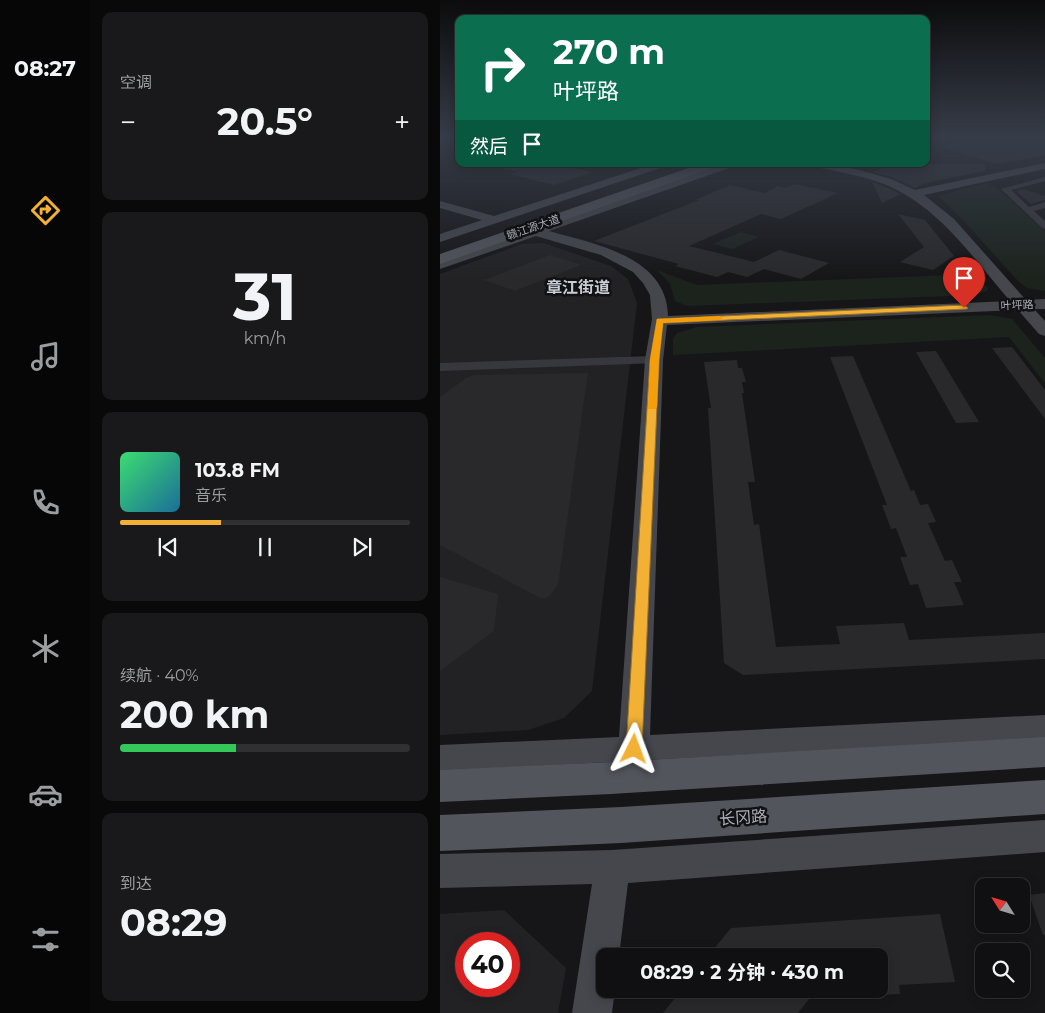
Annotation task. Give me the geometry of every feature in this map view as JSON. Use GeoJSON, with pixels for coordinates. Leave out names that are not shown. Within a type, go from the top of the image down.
{"type":"FeatureCollection","features":[{"type":"Feature","properties":{"kind":"main road","name":"赣江源大道"},"geometry":{"type":"LineString","coordinates":[[440,244],[617,184]]}},
{"type":"Feature","properties":{"kind":"main road","name":"赣江源大道"},"geometry":{"type":"LineString","coordinates":[[440,259],[653,184]]}},
{"type":"Feature","properties":{"kind":"main road"},"geometry":{"type":"LineString","coordinates":[[440,786],[611,778],[1045,752]]}},
{"type":"Feature","properties":{"kind":"main road","name":"长冈路"},"geometry":{"type":"LineString","coordinates":[[440,833],[621,826],[1045,797]]}},
{"type":"Feature","properties":{"kind":"street"},"geometry":{"type":"LineString","coordinates":[[440,238],[601,184]]}},
{"type":"Feature","properties":{"kind":"street"},"geometry":{"type":"LineString","coordinates":[[440,266],[672,184]]}},
{"type":"Feature","properties":{"kind":"street"},"geometry":{"type":"LineString","coordinates":[[890,184],[913,194],[945,216],[1045,331]]}},
{"type":"Feature","properties":{"kind":"street"},"geometry":{"type":"LineString","coordinates":[[913,194],[957,184]]}},
{"type":"Feature","properties":{"kind":"street"},"geometry":{"type":"LineString","coordinates":[[1024,184],[1005,190],[1045,226]]}},
{"type":"Feature","properties":{"kind":"street"},"geometry":{"type":"LineString","coordinates":[[440,204],[494,220]]}},
{"type":"Feature","properties":{"kind":"street"},"geometry":{"type":"LineString","coordinates":[[1028,210],[1045,206]]}},
{"type":"Feature","properties":{"kind":"street"},"geometry":{"type":"LineString","coordinates":[[536,232],[634,264],[650,280],[658,296],[660,318],[654,360],[634,749]]}},
{"type":"Feature","properties":{"kind":"street","name":"叶坪路"},"geometry":{"type":"LineString","coordinates":[[660,318],[1019,302],[1045,298]]}},
{"type":"Feature","properties":{"kind":"street","name":"叶坪路"},"geometry":{"type":"LineString","coordinates":[[1019,302],[1045,304]]}},
{"type":"Feature","properties":{"kind":"street"},"geometry":{"type":"LineString","coordinates":[[440,367],[654,360]]}},
{"type":"Feature","properties":{"kind":"street"},"geometry":{"type":"LineString","coordinates":[[440,758],[1045,727]]}},
{"type":"Feature","properties":{"kind":"street"},"geometry":{"type":"LineString","coordinates":[[440,871],[612,867],[1045,836]]}},
{"type":"Feature","properties":{"kind":"street"},"geometry":{"type":"LineString","coordinates":[[592,1013],[612,867]]}},
{"type":"Feature","properties":{"kind":"shaded area"},"geometry":{"type":"Polygon","coordinates":[[[981,184],[989,184],[998,189],[1045,231],[1045,291],[1027,288],[1019,282],[961,218],[938,196],[981,184]]]}},
{"type":"Feature","properties":{"kind":"shaded area"},"geometry":{"type":"Polygon","coordinates":[[[741,232],[759,237],[732,249],[713,244],[741,232]]]}},
{"type":"Feature","properties":{"kind":"shaded area"},"geometry":{"type":"Polygon","coordinates":[[[543,243],[611,266],[628,279],[637,303],[592,691],[564,718],[528,730],[440,735],[440,274],[522,244],[543,243]]]}},
{"type":"Feature","properties":{"kind":"shaded area"},"geometry":{"type":"Polygon","coordinates":[[[657,270],[697,285],[976,274],[988,288],[987,291],[975,295],[687,306],[675,301],[670,284],[657,270]]]}},
{"type":"Feature","properties":{"kind":"shaded area"},"geometry":{"type":"Polygon","coordinates":[[[990,315],[1012,319],[1045,358],[1045,383],[1009,337],[673,355],[673,339],[677,333],[696,327],[990,315]]]}},
{"type":"Feature","properties":{"kind":"shaded area"},"geometry":{"type":"Polygon","coordinates":[[[504,910],[566,968],[558,1013],[440,1013],[440,914],[504,910]]]}},
{"type":"Feature","properties":{"kind":"building"},"geometry":{"type":"Polygon","coordinates":[[[795,184],[838,193],[781,219],[761,214],[689,246],[754,262],[779,250],[829,263],[801,279],[764,269],[747,277],[728,272],[717,277],[675,266],[679,264],[594,241],[699,200],[695,200],[730,185],[764,193],[778,186],[786,188],[795,184]]]}},
{"type":"Feature","properties":{"kind":"building"},"geometry":{"type":"Polygon","coordinates":[[[873,184],[878,184],[901,194],[882,203],[873,184]]]}},
{"type":"Feature","properties":{"kind":"building"},"geometry":{"type":"Polygon","coordinates":[[[907,184],[923,184],[915,188],[907,184]]]}},
{"type":"Feature","properties":{"kind":"building"},"geometry":{"type":"Polygon","coordinates":[[[1023,189],[1045,196],[1045,200],[1031,204],[1016,191],[1023,189]]]}},
{"type":"Feature","properties":{"kind":"building"},"geometry":{"type":"Polygon","coordinates":[[[898,214],[925,220],[954,256],[933,270],[900,262],[924,247],[898,214]]]}},
{"type":"Feature","properties":{"kind":"building"},"geometry":{"type":"Polygon","coordinates":[[[550,255],[581,265],[515,291],[484,280],[550,255]]]}},
{"type":"Feature","properties":{"kind":"building"},"geometry":{"type":"Polygon","coordinates":[[[1012,347],[1045,390],[1045,419],[992,348],[1012,347]]]}},
{"type":"Feature","properties":{"kind":"building"},"geometry":{"type":"Polygon","coordinates":[[[936,351],[979,422],[956,423],[916,352],[936,351]]]}},
{"type":"Feature","properties":{"kind":"building"},"geometry":{"type":"Polygon","coordinates":[[[853,356],[911,491],[914,490],[920,505],[928,504],[936,522],[928,523],[945,561],[952,560],[962,582],[954,582],[964,605],[926,608],[918,584],[910,585],[900,557],[907,557],[896,528],[891,529],[882,505],[887,505],[830,357],[853,356]]]}},
{"type":"Feature","properties":{"kind":"building"},"geometry":{"type":"Polygon","coordinates":[[[737,360],[738,368],[742,368],[746,382],[742,382],[744,393],[742,393],[755,482],[748,482],[754,525],[759,524],[776,647],[840,644],[836,626],[904,623],[909,640],[1045,633],[1045,659],[743,675],[724,663],[708,408],[711,408],[704,362],[737,360]]]}},
{"type":"Feature","properties":{"kind":"building"},"geometry":{"type":"Polygon","coordinates":[[[588,373],[558,584],[550,596],[542,599],[440,545],[440,397],[466,378],[474,375],[588,373]]]}},
{"type":"Feature","properties":{"kind":"building"},"geometry":{"type":"Polygon","coordinates":[[[440,577],[498,594],[494,631],[440,671],[440,577]]]}},
{"type":"Feature","properties":{"kind":"building"},"geometry":{"type":"Polygon","coordinates":[[[1045,893],[1045,935],[1043,935],[1030,895],[1045,893]]]}},
{"type":"Feature","properties":{"kind":"building"},"geometry":{"type":"Polygon","coordinates":[[[940,914],[955,982],[899,985],[900,994],[888,995],[888,948],[715,948],[731,928],[940,914]]]}},
{"type":"Feature","properties":{"kind":"building"},"geometry":{"type":"Polygon","coordinates":[[[675,998],[810,998],[798,1013],[663,1013],[675,998]]]}},
{"type":"Feature","properties":{"kind":"slow traffic"},"geometry":{"type":"LineString","coordinates":[[652,407],[654,360],[660,321],[720,318]]}},
{"type":"Feature","properties":{"kind":"district","name":"章江街道"},"geometry":{"type":"Point","coordinates":[578,287]}},
{"type":"Feature","properties":{"kind":"route"},"geometry":{"type":"LineString","coordinates":[[634,749],[654,360],[660,321],[964,308]]}}]}
